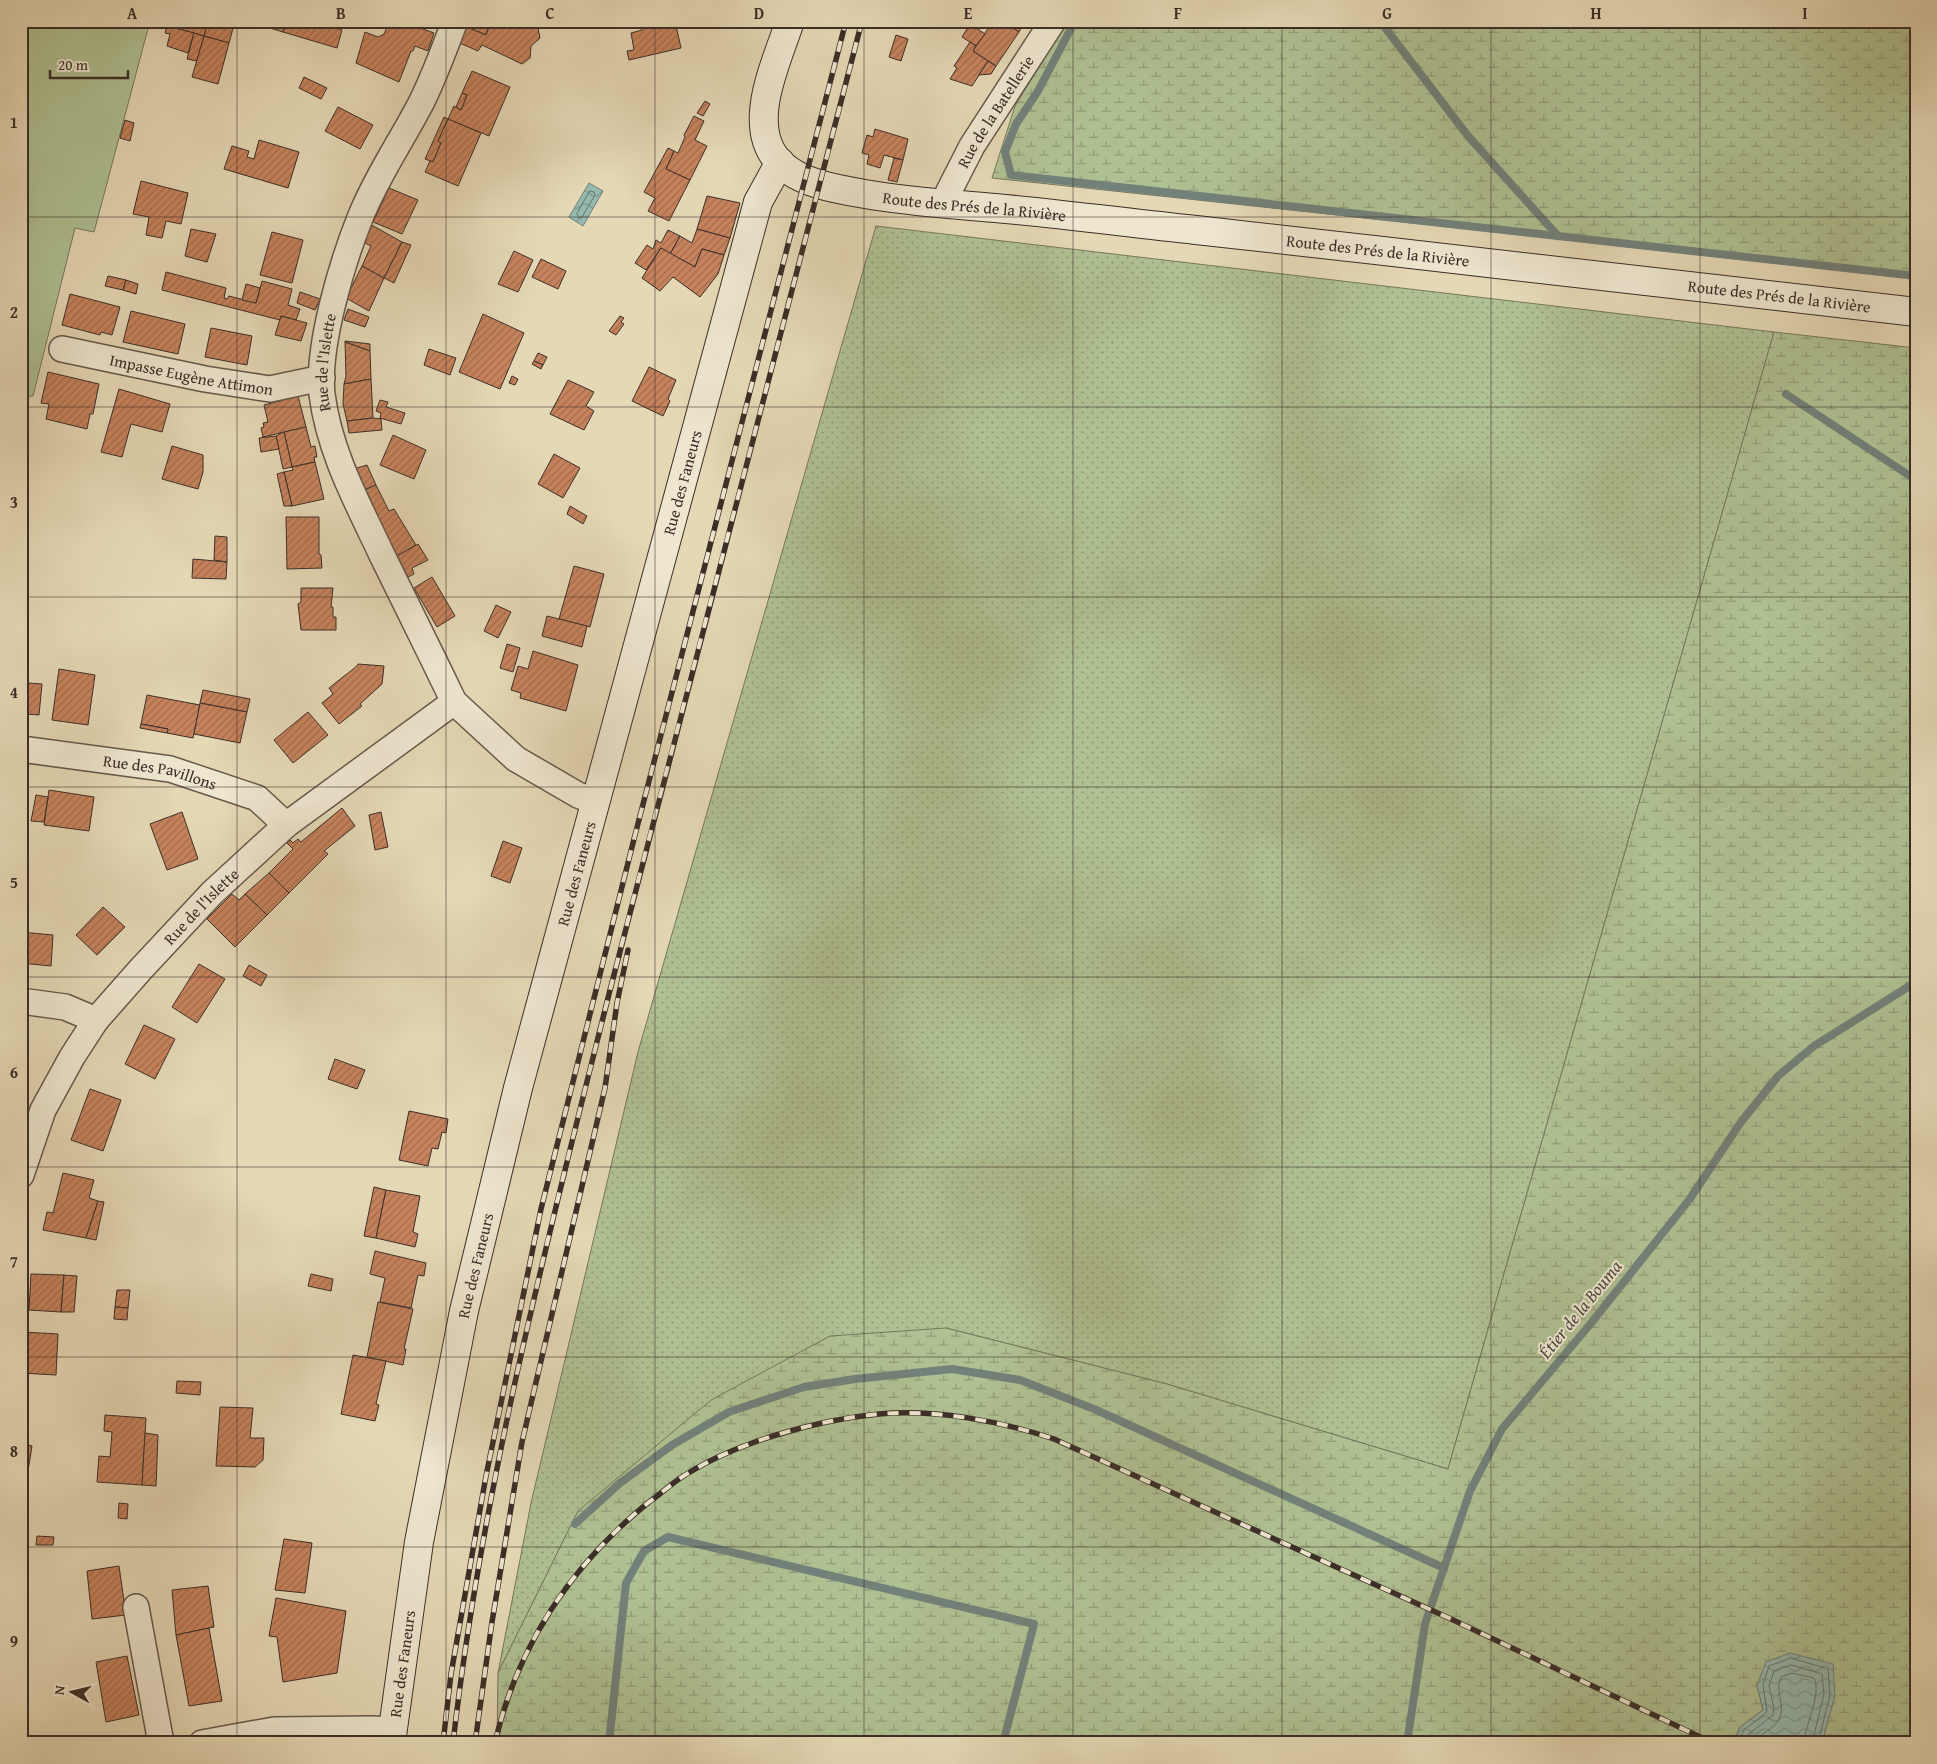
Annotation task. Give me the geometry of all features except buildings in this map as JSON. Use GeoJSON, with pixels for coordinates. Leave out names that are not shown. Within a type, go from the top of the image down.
{"type":"FeatureCollection","features":[{"type":"Feature","properties":{"kind":"street","name":"Rue de l'Islette"},"geometry":{"type":"LineString","coordinates":[[455,21],[420,104],[382,172],[360,218],[339,280],[326,336],[322,394],[332,441],[349,487],[454,702],[516,759],[578,795],[596,802]]}},
{"type":"Feature","properties":{"kind":"street"},"geometry":{"type":"LineString","coordinates":[[780,162],[772,153],[767,141],[763,118],[773,74],[790,21]]}},
{"type":"Feature","properties":{"kind":"street","name":"Rue de la Batellerie"},"geometry":{"type":"LineString","coordinates":[[944,204],[972,146],[1053,21]]}},
{"type":"Feature","properties":{"kind":"street","name":"Route des Prés de la Rivière"},"geometry":{"type":"LineString","coordinates":[[780,162],[789,171],[806,178],[839,188],[896,199],[1124,222],[1916,312]]}},
{"type":"Feature","properties":{"kind":"street","name":"Rue des Faneurs"},"geometry":{"type":"LineString","coordinates":[[392,1737],[420,1542],[464,1311],[518,1088],[758,202],[780,162]]}},
{"type":"Feature","properties":{"kind":"street","name":"Impasse Eugène Attimon"},"geometry":{"type":"LineString","coordinates":[[62,349],[270,389],[322,378]]}},
{"type":"Feature","properties":{"kind":"street","name":"Rue de l'Islette"},"geometry":{"type":"LineString","coordinates":[[21,1175],[43,1110],[72,1057],[96,1020],[140,970],[212,892],[286,825],[454,702]]}},
{"type":"Feature","properties":{"kind":"street","name":"Rue des Pavillons"},"geometry":{"type":"LineString","coordinates":[[21,749],[170,769],[257,798],[286,825]]}},
{"type":"Feature","properties":{"kind":"street"},"geometry":{"type":"LineString","coordinates":[[21,1001],[65,1007],[96,1020]]}},
{"type":"Feature","properties":{"kind":"street"},"geometry":{"type":"LineString","coordinates":[[136,1607],[160,1743]]}},
{"type":"Feature","properties":{"kind":"street"},"geometry":{"type":"LineString","coordinates":[[202,1743],[274,1730],[372,1729],[392,1737]]}},
{"type":"Feature","properties":{"kind":"green space"},"geometry":{"type":"Polygon","coordinates":[[[21,21],[150,21],[94,232],[75,228],[33,396],[21,397],[21,21]]]}},
{"type":"Feature","properties":{"kind":"green space"},"geometry":{"type":"Polygon","coordinates":[[[1067,21],[1916,21],[1916,277],[992,178],[1015,106],[1067,21]]]}},
{"type":"Feature","properties":{"kind":"green space"},"geometry":{"type":"Polygon","coordinates":[[[876,226],[1774,332],[1448,1469],[1167,1384],[946,1328],[578,1511],[498,1673],[531,1503],[638,1052],[876,226]]]}},
{"type":"Feature","properties":{"kind":"green space"},"geometry":{"type":"Polygon","coordinates":[[[1774,332],[1916,348],[1916,1743],[1822,1743],[1835,1695],[1757,1685],[1763,1710],[1740,1727],[1733,1743],[497,1743],[498,1673],[578,1511],[711,1400],[830,1336],[946,1328],[1167,1384],[1448,1469],[1774,332]]]}},
{"type":"Feature","properties":{"kind":"water"},"geometry":{"type":"Polygon","coordinates":[[[589,183],[603,191],[583,226],[569,217],[589,183]]]}},
{"type":"Feature","properties":{"kind":"water"},"geometry":{"type":"Polygon","coordinates":[[[1790,1653],[1833,1664],[1835,1695],[1822,1743],[1733,1743],[1740,1727],[1763,1710],[1757,1685],[1766,1662],[1790,1653]]]}},
{"type":"Feature","properties":{"kind":"waterway"},"geometry":{"type":"LineString","coordinates":[[1075,21],[1038,91],[1016,124],[1005,152],[1011,175],[1916,276]]}},
{"type":"Feature","properties":{"kind":"waterway"},"geometry":{"type":"LineString","coordinates":[[1380,21],[1468,136],[1558,236]]}},
{"type":"Feature","properties":{"kind":"waterway"},"geometry":{"type":"LineString","coordinates":[[1786,394],[1916,480]]}},
{"type":"Feature","properties":{"kind":"waterway","name":"Étier de la Bouma"},"geometry":{"type":"LineString","coordinates":[[1407,1743],[1425,1624],[1470,1491],[1502,1429],[1592,1322],[1689,1200],[1741,1122],[1778,1076],[1814,1046],[1916,982]]}},
{"type":"Feature","properties":{"kind":"waterway"},"geometry":{"type":"LineString","coordinates":[[575,1524],[620,1483],[672,1445],[729,1412],[804,1387],[855,1379],[952,1369],[1020,1380],[1094,1409],[1444,1568]]}},
{"type":"Feature","properties":{"kind":"waterway"},"geometry":{"type":"LineString","coordinates":[[609,1743],[626,1583],[644,1551],[668,1537],[1034,1624],[1003,1743]]}},
{"type":"Feature","properties":{"kind":"railway"},"geometry":{"type":"LineString","coordinates":[[443,1743],[451,1674],[486,1476],[541,1209],[634,839],[846,21]]}},
{"type":"Feature","properties":{"kind":"railway"},"geometry":{"type":"LineString","coordinates":[[453,1743],[465,1648],[481,1554],[499,1460],[540,1273],[640,872],[862,21]]}},
{"type":"Feature","properties":{"kind":"railway"},"geometry":{"type":"LineString","coordinates":[[475,1743],[492,1622],[522,1442],[605,1088],[617,1003],[628,950]]}},
{"type":"Feature","properties":{"kind":"railway"},"geometry":{"type":"LineString","coordinates":[[495,1743],[505,1707],[518,1673],[533,1640],[551,1609],[596,1552],[621,1526],[649,1502],[700,1466],[749,1444],[775,1435],[829,1422],[854,1417],[900,1413],[923,1413],[968,1418],[1012,1427],[1054,1439],[1451,1619],[1713,1743]]}}]}
